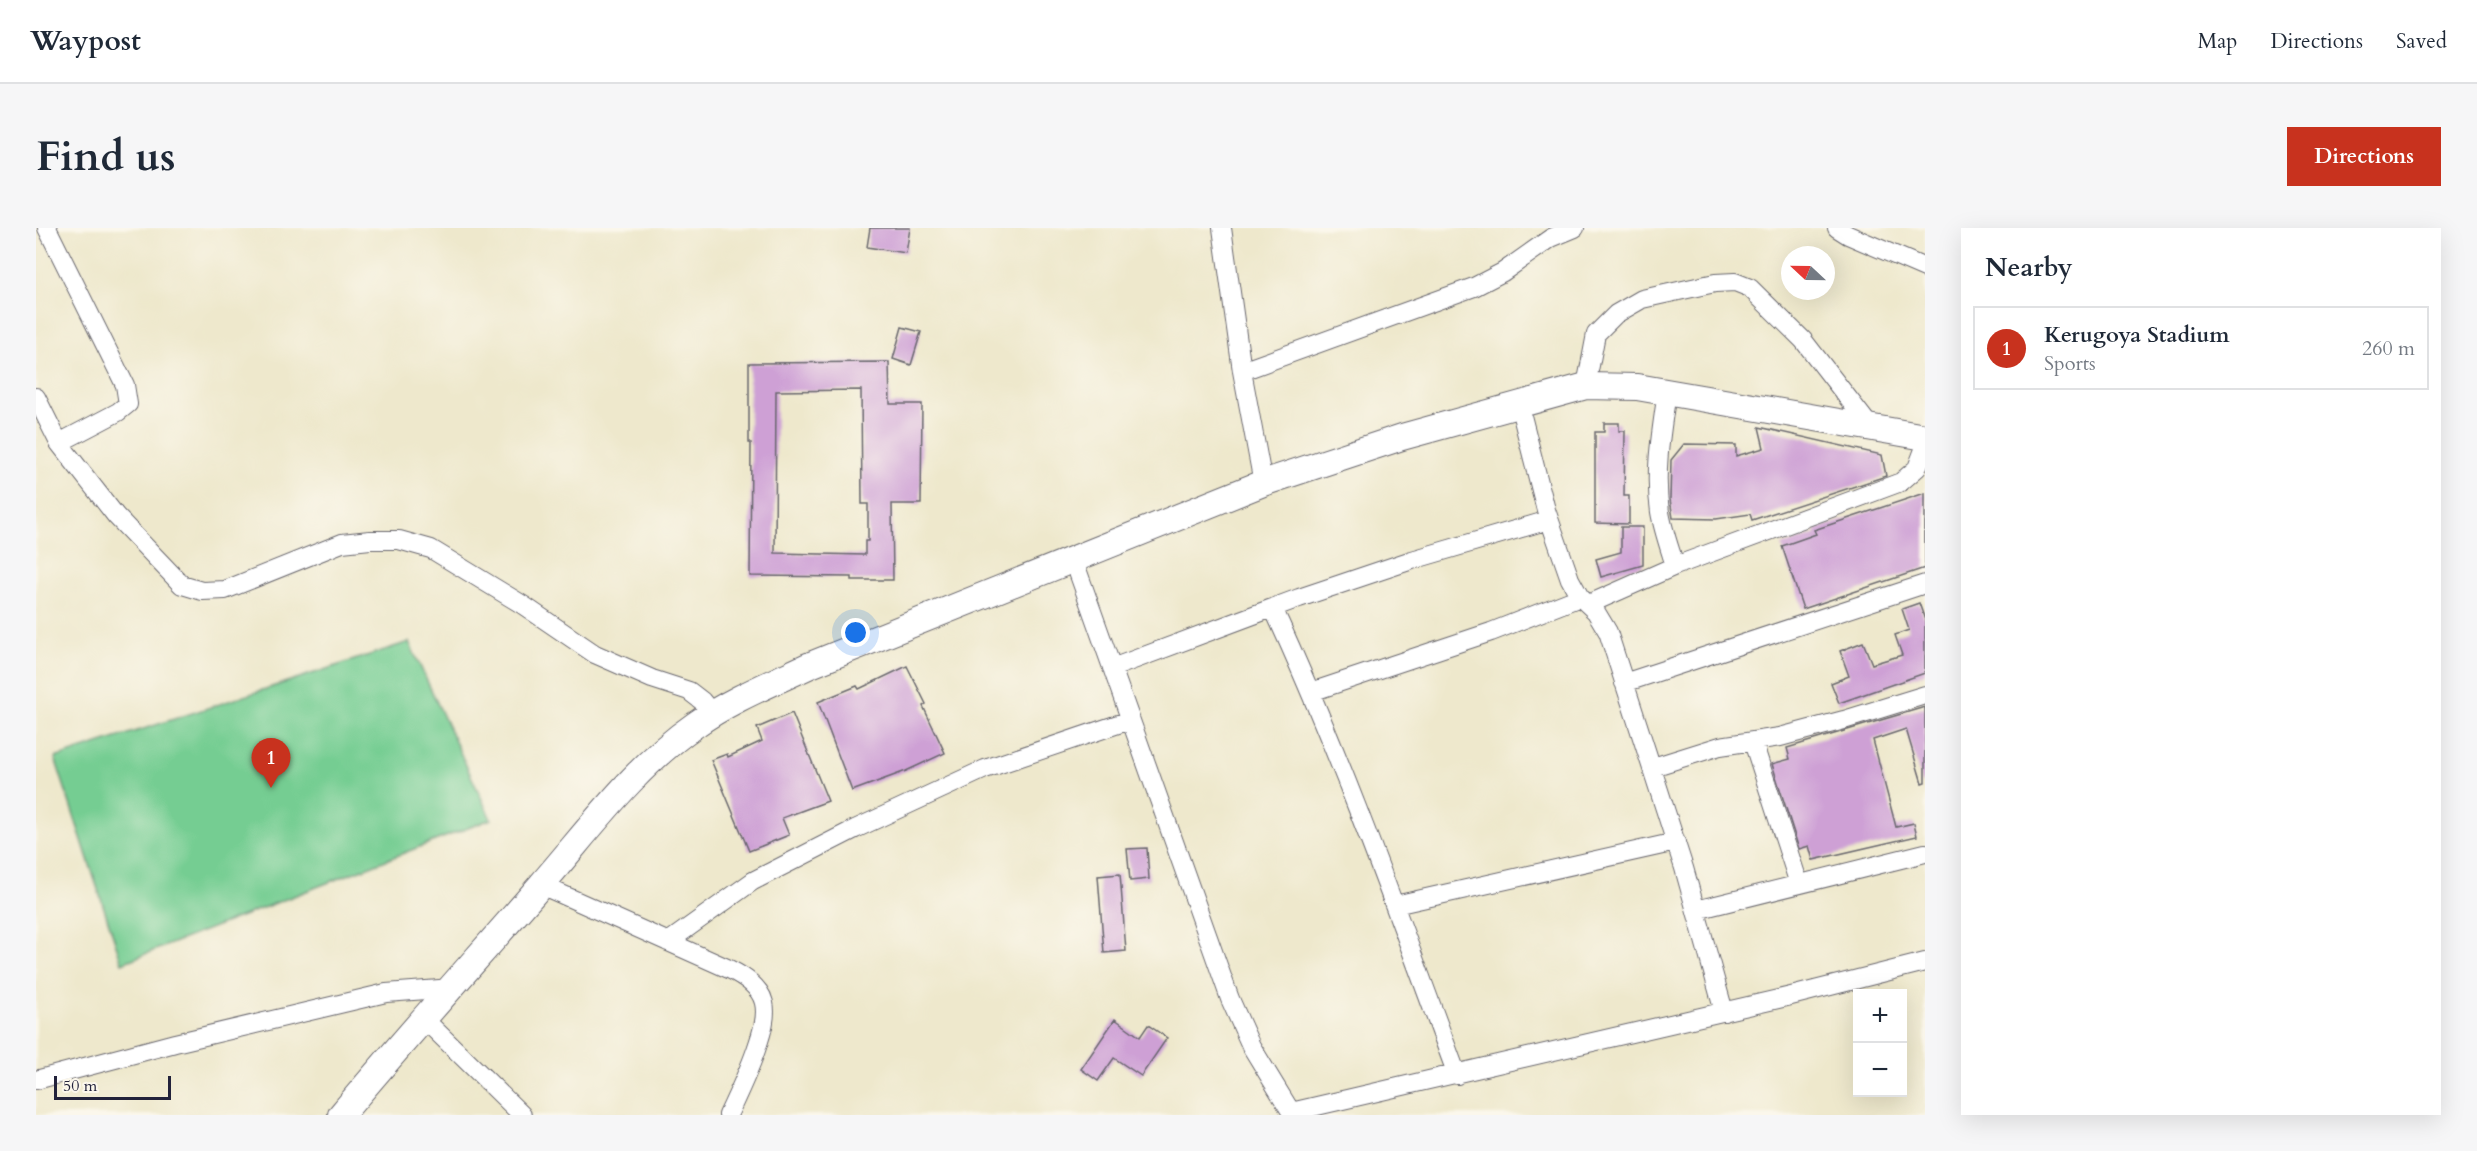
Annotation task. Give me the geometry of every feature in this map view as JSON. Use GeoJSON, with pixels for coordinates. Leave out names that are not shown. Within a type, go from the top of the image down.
{"type":"FeatureCollection","features":[{"type":"Feature","properties":{"kind":"main road"},"geometry":{"type":"LineString","coordinates":[[341,1115],[423,1018],[453,988],[642,770],[677,739],[713,714],[738,699],[808,666],[1263,483],[1402,436],[1586,386],[1637,387],[1925,437]]}},
{"type":"Feature","properties":{"kind":"street"},"geometry":{"type":"LineString","coordinates":[[47,228],[125,385],[128,396],[128,404],[118,412],[59,443]]}},
{"type":"Feature","properties":{"kind":"street"},"geometry":{"type":"LineString","coordinates":[[1222,228],[1242,371],[1263,483]]}},
{"type":"Feature","properties":{"kind":"street"},"geometry":{"type":"LineString","coordinates":[[1242,371],[1474,287],[1503,272],[1551,238],[1575,228]]}},
{"type":"Feature","properties":{"kind":"street"},"geometry":{"type":"LineString","coordinates":[[1837,228],[1848,235],[1925,268]]}},
{"type":"Feature","properties":{"kind":"street"},"geometry":{"type":"LineString","coordinates":[[1586,386],[1596,334],[1616,314],[1642,299],[1715,283],[1735,282],[1749,288],[1803,340],[1872,429]]}},
{"type":"Feature","properties":{"kind":"street"},"geometry":{"type":"LineString","coordinates":[[1667,392],[1659,444],[1657,479],[1660,515],[1675,566]]}},
{"type":"Feature","properties":{"kind":"street"},"geometry":{"type":"LineString","coordinates":[[36,397],[59,443],[116,516],[182,585],[202,591],[225,590],[342,543],[399,540],[418,544],[431,549],[523,605],[595,654],[652,679],[688,691],[702,701],[713,714]]}},
{"type":"Feature","properties":{"kind":"street"},"geometry":{"type":"LineString","coordinates":[[1519,404],[1549,520],[1570,579],[1608,632],[1676,842],[1724,1012]]}},
{"type":"Feature","properties":{"kind":"street"},"geometry":{"type":"LineString","coordinates":[[1311,692],[1585,601],[1900,482],[1917,468],[1925,447]]}},
{"type":"Feature","properties":{"kind":"street"},"geometry":{"type":"LineString","coordinates":[[1112,668],[1273,608],[1412,560],[1549,520]]}},
{"type":"Feature","properties":{"kind":"street"},"geometry":{"type":"LineString","coordinates":[[1074,558],[1230,999],[1251,1046],[1292,1113],[1724,1012],[1925,962]]}},
{"type":"Feature","properties":{"kind":"street"},"geometry":{"type":"LineString","coordinates":[[1624,683],[1925,585]]}},
{"type":"Feature","properties":{"kind":"street"},"geometry":{"type":"LineString","coordinates":[[1273,608],[1311,692],[1395,905],[1457,1075]]}},
{"type":"Feature","properties":{"kind":"street"},"geometry":{"type":"LineString","coordinates":[[1653,767],[1720,746],[1754,742],[1844,720],[1925,695]]}},
{"type":"Feature","properties":{"kind":"street"},"geometry":{"type":"LineString","coordinates":[[668,942],[753,881],[855,829],[985,769],[1130,720]]}},
{"type":"Feature","properties":{"kind":"street"},"geometry":{"type":"LineString","coordinates":[[1754,742],[1800,884]]}},
{"type":"Feature","properties":{"kind":"street"},"geometry":{"type":"LineString","coordinates":[[1395,905],[1676,842]]}},
{"type":"Feature","properties":{"kind":"street"},"geometry":{"type":"LineString","coordinates":[[1696,910],[1925,853]]}},
{"type":"Feature","properties":{"kind":"street"},"geometry":{"type":"LineString","coordinates":[[542,885],[747,978],[757,989],[765,1006],[766,1020],[749,1071],[728,1115]]}},
{"type":"Feature","properties":{"kind":"street"},"geometry":{"type":"LineString","coordinates":[[36,1080],[175,1043],[386,993],[453,988]]}},
{"type":"Feature","properties":{"kind":"street"},"geometry":{"type":"LineString","coordinates":[[423,1018],[522,1115]]}},
{"type":"Feature","properties":{"kind":"green space"},"geometry":{"type":"Polygon","coordinates":[[[409,642],[491,819],[122,963],[55,758],[409,642]]]}},
{"type":"Feature","properties":{"kind":"building"},"geometry":{"type":"Polygon","coordinates":[[[870,228],[910,228],[906,253],[867,247],[870,228]]]}},
{"type":"Feature","properties":{"kind":"building"},"geometry":{"type":"Polygon","coordinates":[[[902,327],[921,332],[911,365],[893,359],[902,327]]]}},
{"type":"Feature","properties":{"kind":"building"},"geometry":{"type":"Polygon","coordinates":[[[889,362],[890,404],[922,404],[921,504],[892,504],[893,580],[852,580],[852,577],[750,576],[749,363],[889,362]],[[861,390],[776,391],[775,553],[865,555],[865,541],[868,541],[868,504],[862,504],[861,390]]]}},
{"type":"Feature","properties":{"kind":"building"},"geometry":{"type":"Polygon","coordinates":[[[1604,423],[1619,423],[1619,431],[1625,431],[1624,496],[1629,496],[1629,524],[1595,523],[1595,432],[1604,432],[1604,423]]]}},
{"type":"Feature","properties":{"kind":"building"},"geometry":{"type":"Polygon","coordinates":[[[1759,427],[1882,455],[1886,476],[1752,520],[1750,514],[1716,519],[1673,518],[1670,499],[1671,460],[1684,444],[1736,445],[1736,456],[1764,448],[1759,427]]]}},
{"type":"Feature","properties":{"kind":"building"},"geometry":{"type":"Polygon","coordinates":[[[1925,493],[1925,568],[1803,609],[1782,546],[1816,534],[1814,530],[1925,493]]]}},
{"type":"Feature","properties":{"kind":"building"},"geometry":{"type":"Polygon","coordinates":[[[1621,527],[1643,527],[1643,565],[1601,577],[1596,559],[1621,552],[1621,527]]]}},
{"type":"Feature","properties":{"kind":"building"},"geometry":{"type":"Polygon","coordinates":[[[1919,603],[1925,620],[1925,673],[1839,703],[1831,683],[1849,676],[1840,651],[1863,642],[1872,664],[1902,655],[1895,635],[1909,630],[1902,609],[1919,603]]]}},
{"type":"Feature","properties":{"kind":"building"},"geometry":{"type":"Polygon","coordinates":[[[907,666],[926,704],[923,706],[945,753],[906,771],[852,791],[818,702],[857,686],[859,689],[907,666]]]}},
{"type":"Feature","properties":{"kind":"building"},"geometry":{"type":"Polygon","coordinates":[[[1925,707],[1925,782],[1922,783],[1906,729],[1873,740],[1896,827],[1914,823],[1917,836],[1813,860],[1809,846],[1799,849],[1772,764],[1790,759],[1787,748],[1925,707]]]}},
{"type":"Feature","properties":{"kind":"building"},"geometry":{"type":"Polygon","coordinates":[[[792,713],[828,801],[782,818],[789,835],[749,851],[711,760],[727,754],[728,757],[762,741],[757,728],[792,713]]]}},
{"type":"Feature","properties":{"kind":"building"},"geometry":{"type":"Polygon","coordinates":[[[1147,848],[1149,879],[1130,881],[1127,849],[1147,848]]]}},
{"type":"Feature","properties":{"kind":"building"},"geometry":{"type":"Polygon","coordinates":[[[1120,874],[1126,951],[1104,953],[1098,876],[1120,874]]]}},
{"type":"Feature","properties":{"kind":"building"},"geometry":{"type":"Polygon","coordinates":[[[1115,1019],[1140,1037],[1148,1025],[1167,1038],[1141,1076],[1114,1058],[1098,1081],[1081,1069],[1115,1019]]]}},
{"type":"Feature","properties":{"kind":"place","name":"Kerugoya Stadium"},"geometry":{"type":"Point","coordinates":[271,788]}}]}
